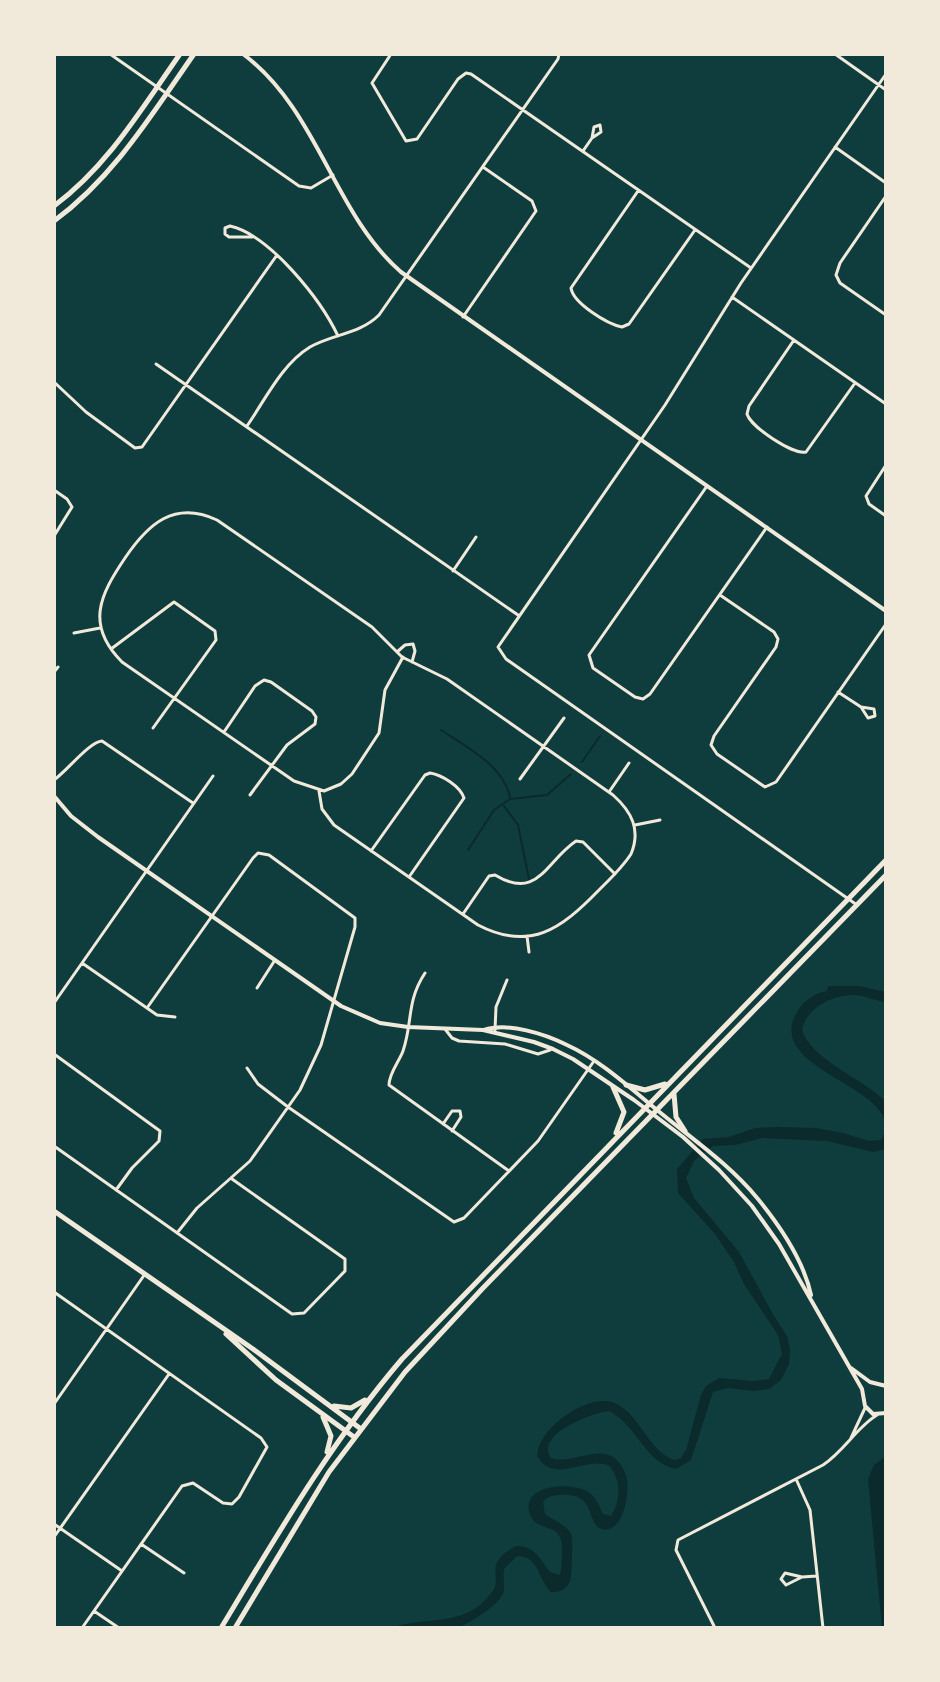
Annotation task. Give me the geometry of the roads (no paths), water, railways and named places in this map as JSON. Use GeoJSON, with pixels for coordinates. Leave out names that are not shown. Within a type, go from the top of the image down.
{"type":"FeatureCollection","features":[{"type":"Feature","properties":{"kind":"main road"},"geometry":{"type":"LineString","coordinates":[[54,221],[113,168],[162,90],[180,54]]}},
{"type":"Feature","properties":{"kind":"main road"},"geometry":{"type":"LineString","coordinates":[[54,206],[105,159],[194,54]]}},
{"type":"Feature","properties":{"kind":"main road"},"geometry":{"type":"LineString","coordinates":[[221,1628],[321,1465],[345,1430],[419,1339],[886,860]]}},
{"type":"Feature","properties":{"kind":"main road"},"geometry":{"type":"LineString","coordinates":[[235,1628],[321,1484],[354,1437],[420,1355],[886,875]]}},
{"type":"Feature","properties":{"kind":"main road"},"geometry":{"type":"LineString","coordinates":[[626,1085],[645,1090],[670,1082]]}},
{"type":"Feature","properties":{"kind":"main road"},"geometry":{"type":"LineString","coordinates":[[612,1141],[624,1112],[613,1087]]}},
{"type":"Feature","properties":{"kind":"main road"},"geometry":{"type":"LineString","coordinates":[[674,1093],[676,1117],[685,1133]]}},
{"type":"Feature","properties":{"kind":"main road"},"geometry":{"type":"LineString","coordinates":[[54,1211],[361,1429]]}},
{"type":"Feature","properties":{"kind":"main road"},"geometry":{"type":"LineString","coordinates":[[216,1325],[276,1380],[354,1437]]}},
{"type":"Feature","properties":{"kind":"main road"},"geometry":{"type":"LineString","coordinates":[[323,1400],[336,1407],[349,1408],[373,1395]]}},
{"type":"Feature","properties":{"kind":"main road"},"geometry":{"type":"LineString","coordinates":[[321,1412],[331,1436],[321,1465]]}},
{"type":"Feature","properties":{"kind":"street"},"geometry":{"type":"LineString","coordinates":[[110,54],[303,188],[311,188],[333,175]]}},
{"type":"Feature","properties":{"kind":"street"},"geometry":{"type":"LineString","coordinates":[[243,54],[263,69],[286,95],[377,247],[407,276],[886,611]]}},
{"type":"Feature","properties":{"kind":"street"},"geometry":{"type":"LineString","coordinates":[[391,54],[372,83],[406,141],[417,139],[458,79],[466,73],[475,76],[751,268]]}},
{"type":"Feature","properties":{"kind":"street"},"geometry":{"type":"LineString","coordinates":[[247,426],[299,355],[375,319],[559,54]]}},
{"type":"Feature","properties":{"kind":"street"},"geometry":{"type":"LineString","coordinates":[[835,54],[886,90]]}},
{"type":"Feature","properties":{"kind":"street"},"geometry":{"type":"LineString","coordinates":[[857,905],[506,659],[498,649],[518,615],[641,440],[751,268],[886,74]]}},
{"type":"Feature","properties":{"kind":"street"},"geometry":{"type":"LineString","coordinates":[[583,151],[592,138]]}},
{"type":"Feature","properties":{"kind":"street"},"geometry":{"type":"LineString","coordinates":[[835,147],[886,183]]}},
{"type":"Feature","properties":{"kind":"street"},"geometry":{"type":"LineString","coordinates":[[463,317],[536,211],[532,201],[483,167]]}},
{"type":"Feature","properties":{"kind":"street"},"geometry":{"type":"LineString","coordinates":[[638,190],[572,284],[573,296],[595,312],[615,326],[627,326],[695,230]]}},
{"type":"Feature","properties":{"kind":"street"},"geometry":{"type":"LineString","coordinates":[[886,196],[836,273],[840,283],[886,315]]}},
{"type":"Feature","properties":{"kind":"street"},"geometry":{"type":"LineString","coordinates":[[252,237],[229,237],[225,234],[225,228],[233,226],[252,237],[295,272],[338,336]]}},
{"type":"Feature","properties":{"kind":"street"},"geometry":{"type":"LineString","coordinates":[[54,382],[92,417],[139,448],[277,255]]}},
{"type":"Feature","properties":{"kind":"street"},"geometry":{"type":"LineString","coordinates":[[732,297],[886,404]]}},
{"type":"Feature","properties":{"kind":"street"},"geometry":{"type":"LineString","coordinates":[[794,340],[749,406],[747,414],[752,423],[795,452],[804,453],[855,383]]}},
{"type":"Feature","properties":{"kind":"street"},"geometry":{"type":"LineString","coordinates":[[156,364],[518,615]]}},
{"type":"Feature","properties":{"kind":"street"},"geometry":{"type":"LineString","coordinates":[[886,465],[866,496],[869,504],[886,516]]}},
{"type":"Feature","properties":{"kind":"street"},"geometry":{"type":"LineString","coordinates":[[707,486],[590,653],[591,665],[638,699],[646,698],[767,527]]}},
{"type":"Feature","properties":{"kind":"street"},"geometry":{"type":"LineString","coordinates":[[54,490],[72,507],[54,536]]}},
{"type":"Feature","properties":{"kind":"street"},"geometry":{"type":"LineString","coordinates":[[319,791],[322,809],[329,821],[463,915],[487,929],[505,934],[527,936],[546,932],[570,919],[615,874],[634,848],[635,825],[629,812],[609,792],[447,679],[403,657],[372,627],[217,520],[196,514],[164,517],[140,536],[107,584],[101,602],[100,628],[122,662],[302,786],[319,791],[331,789],[347,780],[371,748],[382,724],[385,690],[403,657]]}},
{"type":"Feature","properties":{"kind":"street"},"geometry":{"type":"LineString","coordinates":[[453,571],[476,537]]}},
{"type":"Feature","properties":{"kind":"street"},"geometry":{"type":"LineString","coordinates":[[720,595],[774,632],[778,643],[714,736],[711,745],[717,754],[762,785],[771,785],[886,624]]}},
{"type":"Feature","properties":{"kind":"street"},"geometry":{"type":"LineString","coordinates":[[111,649],[174,602],[212,627],[217,634],[216,640],[153,728]]}},
{"type":"Feature","properties":{"kind":"street"},"geometry":{"type":"LineString","coordinates":[[74,633],[100,628]]}},
{"type":"Feature","properties":{"kind":"street"},"geometry":{"type":"LineString","coordinates":[[397,652],[408,643],[413,644],[412,662]]}},
{"type":"Feature","properties":{"kind":"street"},"geometry":{"type":"LineString","coordinates":[[54,672],[58,667]]}},
{"type":"Feature","properties":{"kind":"street"},"geometry":{"type":"LineString","coordinates":[[224,732],[255,686],[264,680],[312,711],[317,719],[315,724],[287,745],[250,795]]}},
{"type":"Feature","properties":{"kind":"street"},"geometry":{"type":"LineString","coordinates":[[838,692],[861,707]]}},
{"type":"Feature","properties":{"kind":"street"},"geometry":{"type":"LineString","coordinates":[[520,779],[564,718]]}},
{"type":"Feature","properties":{"kind":"street"},"geometry":{"type":"LineString","coordinates":[[54,780],[93,743],[102,741],[193,803]]}},
{"type":"Feature","properties":{"kind":"street"},"geometry":{"type":"LineString","coordinates":[[609,792],[629,763]]}},
{"type":"Feature","properties":{"kind":"street"},"geometry":{"type":"LineString","coordinates":[[371,851],[425,775],[439,775],[462,791],[464,798],[409,877]]}},
{"type":"Feature","properties":{"kind":"street"},"geometry":{"type":"LineString","coordinates":[[54,1003],[213,776]]}},
{"type":"Feature","properties":{"kind":"street"},"geometry":{"type":"LineString","coordinates":[[54,796],[71,816],[146,871],[334,1001],[368,1018],[408,1027],[543,1035],[594,1061],[626,1085],[646,1106]]}},
{"type":"Feature","properties":{"kind":"street"},"geometry":{"type":"LineString","coordinates":[[635,825],[660,820]]}},
{"type":"Feature","properties":{"kind":"street"},"geometry":{"type":"LineString","coordinates":[[463,915],[489,876],[495,875],[517,885],[527,883],[540,876],[576,841],[583,842],[615,874]]}},
{"type":"Feature","properties":{"kind":"street"},"geometry":{"type":"LineString","coordinates":[[147,1008],[255,854],[269,855],[355,918],[355,927],[313,1066],[250,1161],[197,1208],[177,1233]]}},
{"type":"Feature","properties":{"kind":"street"},"geometry":{"type":"LineString","coordinates":[[527,936],[529,952]]}},
{"type":"Feature","properties":{"kind":"street"},"geometry":{"type":"LineString","coordinates":[[257,988],[275,960]]}},
{"type":"Feature","properties":{"kind":"street"},"geometry":{"type":"LineString","coordinates":[[82,963],[157,1015],[175,1017]]}},
{"type":"Feature","properties":{"kind":"street"},"geometry":{"type":"LineString","coordinates":[[425,973],[414,989],[406,1041],[389,1085],[509,1171]]}},
{"type":"Feature","properties":{"kind":"street"},"geometry":{"type":"LineString","coordinates":[[495,1031],[497,1002],[507,980]]}},
{"type":"Feature","properties":{"kind":"street"},"geometry":{"type":"LineString","coordinates":[[445,1029],[459,1041],[505,1044],[538,1054],[552,1048]]}},
{"type":"Feature","properties":{"kind":"street"},"geometry":{"type":"LineString","coordinates":[[495,1031],[552,1048],[655,1112],[725,1164],[758,1199],[786,1240],[808,1280],[811,1298]]}},
{"type":"Feature","properties":{"kind":"street"},"geometry":{"type":"LineString","coordinates":[[54,1054],[160,1131],[159,1141],[115,1190]]}},
{"type":"Feature","properties":{"kind":"street"},"geometry":{"type":"LineString","coordinates":[[247,1068],[258,1084],[288,1107],[457,1222],[538,1141],[594,1061]]}},
{"type":"Feature","properties":{"kind":"street"},"geometry":{"type":"LineString","coordinates":[[443,1124],[452,1111],[460,1111],[461,1117],[452,1131]]}},
{"type":"Feature","properties":{"kind":"street"},"geometry":{"type":"LineString","coordinates":[[685,1133],[752,1206],[811,1298],[849,1366],[864,1396],[865,1406],[850,1441]]}},
{"type":"Feature","properties":{"kind":"street"},"geometry":{"type":"LineString","coordinates":[[54,1146],[292,1314],[304,1313],[345,1271],[345,1259],[232,1179]]}},
{"type":"Feature","properties":{"kind":"street"},"geometry":{"type":"LineString","coordinates":[[54,1404],[145,1274]]}},
{"type":"Feature","properties":{"kind":"street"},"geometry":{"type":"LineString","coordinates":[[54,1292],[261,1438],[267,1450],[235,1502],[226,1504],[193,1483],[186,1483],[82,1628]]}},
{"type":"Feature","properties":{"kind":"street"},"geometry":{"type":"LineString","coordinates":[[849,1366],[882,1383]]}},
{"type":"Feature","properties":{"kind":"street"},"geometry":{"type":"LineString","coordinates":[[54,1537],[169,1374]]}},
{"type":"Feature","properties":{"kind":"street"},"geometry":{"type":"LineString","coordinates":[[864,1396],[868,1388],[882,1383]]}},
{"type":"Feature","properties":{"kind":"street"},"geometry":{"type":"LineString","coordinates":[[865,1406],[877,1415]]}},
{"type":"Feature","properties":{"kind":"street"},"geometry":{"type":"LineString","coordinates":[[715,1628],[675,1544],[682,1536],[827,1462],[877,1415],[886,1413]]}},
{"type":"Feature","properties":{"kind":"street"},"geometry":{"type":"LineString","coordinates":[[796,1479],[810,1510],[823,1628]]}},
{"type":"Feature","properties":{"kind":"street"},"geometry":{"type":"LineString","coordinates":[[54,1524],[122,1571]]}},
{"type":"Feature","properties":{"kind":"street"},"geometry":{"type":"LineString","coordinates":[[141,1544],[184,1573]]}},
{"type":"Feature","properties":{"kind":"street"},"geometry":{"type":"LineString","coordinates":[[802,1577],[786,1585],[781,1579],[785,1573],[817,1576]]}},
{"type":"Feature","properties":{"kind":"street"},"geometry":{"type":"LineString","coordinates":[[94,1611],[119,1628]]}},
{"type":"Feature","properties":{"kind":"water"},"geometry":{"type":"Polygon","coordinates":[[[828,986],[859,986],[886,992],[886,1002],[853,995],[829,1000],[809,1015],[802,1029],[815,1050],[885,1101],[886,1149],[873,1152],[827,1141],[763,1138],[735,1145],[713,1146],[694,1161],[686,1178],[694,1198],[739,1252],[787,1336],[789,1364],[781,1380],[769,1389],[728,1388],[713,1392],[691,1460],[676,1469],[656,1459],[627,1425],[609,1411],[567,1427],[550,1441],[548,1449],[551,1458],[571,1459],[592,1454],[611,1456],[619,1463],[627,1482],[624,1510],[616,1525],[610,1529],[597,1526],[580,1498],[559,1495],[543,1502],[545,1514],[571,1534],[572,1567],[568,1585],[551,1592],[534,1564],[517,1556],[504,1569],[504,1590],[498,1601],[470,1622],[457,1628],[391,1628],[458,1616],[481,1604],[495,1586],[499,1559],[516,1546],[532,1551],[550,1572],[560,1575],[562,1544],[559,1536],[555,1531],[537,1524],[529,1511],[529,1502],[541,1490],[562,1486],[583,1489],[594,1497],[603,1514],[611,1516],[617,1504],[618,1491],[610,1466],[590,1464],[552,1469],[537,1456],[546,1434],[568,1414],[594,1402],[617,1404],[633,1417],[658,1450],[675,1460],[681,1458],[686,1450],[706,1386],[719,1378],[769,1379],[782,1354],[778,1335],[715,1234],[678,1193],[677,1169],[703,1139],[729,1137],[755,1128],[816,1128],[869,1141],[881,1140],[885,1122],[876,1106],[816,1065],[799,1050],[792,1033],[800,1008],[810,998],[827,991],[828,986]]]}},
{"type":"Feature","properties":{"kind":"water"},"geometry":{"type":"Polygon","coordinates":[[[886,1456],[886,1628],[882,1628],[868,1479],[874,1465],[886,1456]]]}},
{"type":"Feature","properties":{"kind":"waterway"},"geometry":{"type":"LineString","coordinates":[[441,730],[492,766],[510,797]]}},
{"type":"Feature","properties":{"kind":"waterway"},"geometry":{"type":"LineString","coordinates":[[582,762],[600,736]]}},
{"type":"Feature","properties":{"kind":"waterway"},"geometry":{"type":"LineString","coordinates":[[468,850],[494,810],[510,799],[547,795],[571,774]]}},
{"type":"Feature","properties":{"kind":"waterway"},"geometry":{"type":"LineString","coordinates":[[504,806],[518,825],[529,879]]}}]}
